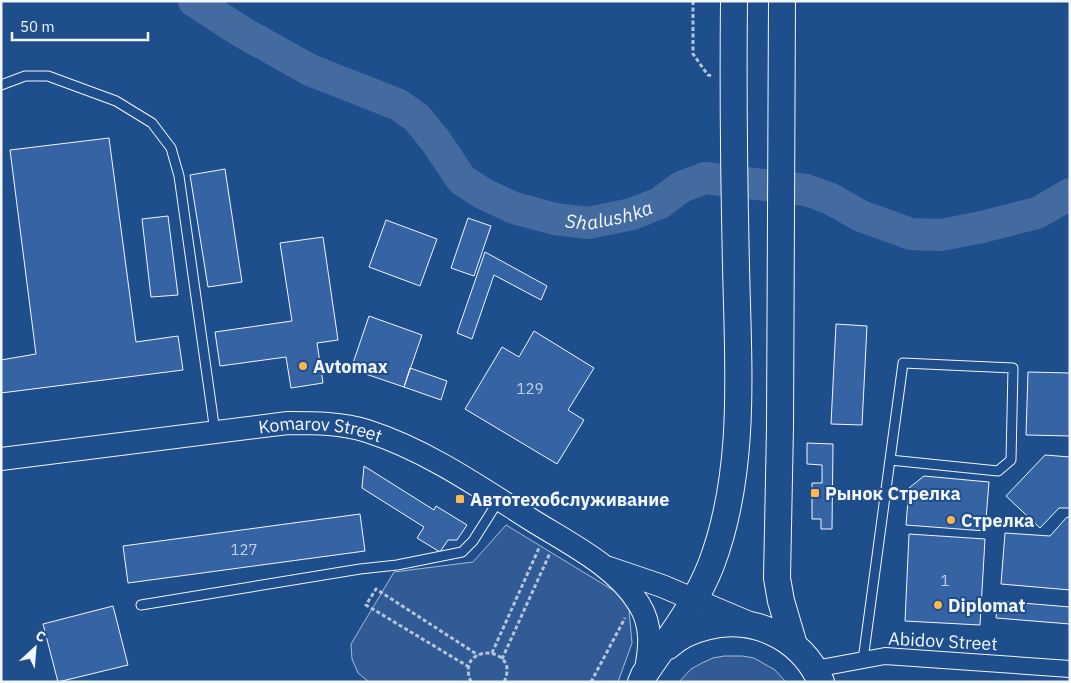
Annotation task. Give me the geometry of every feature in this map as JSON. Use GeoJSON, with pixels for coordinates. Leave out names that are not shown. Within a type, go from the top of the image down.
{"type":"FeatureCollection","features":[{"type":"Feature","properties":{"kind":"main road"},"geometry":{"type":"LineString","coordinates":[[647,672],[695,601],[712,564],[726,520],[732,480],[737,421],[737,314],[726,76],[734,1]]}},
{"type":"Feature","properties":{"kind":"main road"},"geometry":{"type":"LineString","coordinates":[[782,1],[781,308],[777,578],[780,601],[794,645]]}},
{"type":"Feature","properties":{"kind":"main road","name":"Komarov Street"},"geometry":{"type":"LineString","coordinates":[[1,459],[288,423],[324,423],[366,430],[403,444],[447,467],[605,567]]}},
{"type":"Feature","properties":{"kind":"main road"},"geometry":{"type":"LineString","coordinates":[[605,567],[662,586],[768,629],[794,645],[818,675]]}},
{"type":"Feature","properties":{"kind":"main road"},"geometry":{"type":"LineString","coordinates":[[605,567],[636,599],[640,606],[648,627],[650,649],[647,672]]}},
{"type":"Feature","properties":{"kind":"main road"},"geometry":{"type":"LineString","coordinates":[[647,672],[673,642],[694,630],[718,623],[743,623],[768,629]]}},
{"type":"Feature","properties":{"kind":"street","name":"Abidov Street"},"geometry":{"type":"LineString","coordinates":[[818,675],[863,660],[885,656],[1070,668]]}},
{"type":"Feature","properties":{"kind":"lane"},"geometry":{"type":"LineString","coordinates":[[1,85],[25,76],[48,76],[116,101],[152,123],[171,148],[179,176],[215,433]]}},
{"type":"Feature","properties":{"kind":"lane"},"geometry":{"type":"LineString","coordinates":[[863,660],[903,363],[1013,368],[1010,460],[998,471],[890,460]]}},
{"type":"Feature","properties":{"kind":"lane"},"geometry":{"type":"LineString","coordinates":[[140,605],[360,569],[397,565],[462,552],[473,541],[499,500]]}},
{"type":"Feature","properties":{"kind":"path"},"geometry":{"type":"LineString","coordinates":[[693,1],[693,54],[708,75],[726,76]]}},
{"type":"Feature","properties":{"kind":"path"},"geometry":{"type":"LineString","coordinates":[[492,653],[539,547],[551,553],[502,659]]}},
{"type":"Feature","properties":{"kind":"path"},"geometry":{"type":"LineString","coordinates":[[469,667],[366,605],[376,589],[478,654]]}},
{"type":"Feature","properties":{"kind":"path"},"geometry":{"type":"LineString","coordinates":[[591,682],[626,617]]}},
{"type":"Feature","properties":{"kind":"path"},"geometry":{"type":"LineString","coordinates":[[471,682],[469,667],[478,654],[484,652],[492,653],[502,659],[507,670],[504,682]]}},
{"type":"Feature","properties":{"kind":"shaded area"},"geometry":{"type":"Polygon","coordinates":[[[506,525],[621,595],[629,610],[632,643],[618,682],[369,682],[358,673],[352,659],[351,644],[394,572],[473,562],[506,525]]]}},
{"type":"Feature","properties":{"kind":"shaded area"},"geometry":{"type":"Polygon","coordinates":[[[724,656],[754,658],[775,670],[786,682],[679,682],[691,669],[713,658],[724,656]]]}},
{"type":"Feature","properties":{"kind":"building"},"geometry":{"type":"Polygon","coordinates":[[[109,138],[136,342],[178,336],[183,370],[1,393],[1,360],[36,354],[10,150],[109,138]]]}},
{"type":"Feature","properties":{"kind":"building"},"geometry":{"type":"Polygon","coordinates":[[[225,169],[242,282],[208,287],[190,175],[225,169]]]}},
{"type":"Feature","properties":{"kind":"building"},"geometry":{"type":"Polygon","coordinates":[[[168,216],[178,295],[151,297],[142,219],[168,216]]]}},
{"type":"Feature","properties":{"kind":"building"},"geometry":{"type":"Polygon","coordinates":[[[468,218],[491,226],[474,276],[451,268],[468,218]]]}},
{"type":"Feature","properties":{"kind":"building"},"geometry":{"type":"Polygon","coordinates":[[[386,220],[437,239],[420,286],[369,267],[386,220]]]}},
{"type":"Feature","properties":{"kind":"building"},"geometry":{"type":"Polygon","coordinates":[[[323,237],[338,340],[317,343],[323,383],[291,388],[286,357],[220,366],[215,332],[292,321],[280,243],[323,237]]]}},
{"type":"Feature","properties":{"kind":"building"},"geometry":{"type":"Polygon","coordinates":[[[485,252],[547,286],[541,300],[494,275],[472,339],[457,333],[485,252]]]}},
{"type":"Feature","properties":{"kind":"building"},"geometry":{"type":"Polygon","coordinates":[[[369,316],[422,335],[404,387],[351,369],[369,316]]]}},
{"type":"Feature","properties":{"kind":"building"},"geometry":{"type":"Polygon","coordinates":[[[836,324],[867,326],[862,425],[831,424],[836,324]]]}},
{"type":"Feature","properties":{"kind":"building"},"geometry":{"type":"Polygon","coordinates":[[[534,331],[594,368],[568,410],[584,420],[557,464],[465,409],[502,347],[519,357],[534,331]]]}},
{"type":"Feature","properties":{"kind":"building"},"geometry":{"type":"Polygon","coordinates":[[[410,368],[447,381],[441,400],[404,387],[410,368]]]}},
{"type":"Feature","properties":{"kind":"building"},"geometry":{"type":"Polygon","coordinates":[[[1028,372],[1070,373],[1070,436],[1026,435],[1028,372]]]}},
{"type":"Feature","properties":{"kind":"building"},"geometry":{"type":"Polygon","coordinates":[[[807,443],[833,444],[832,529],[821,529],[821,519],[812,519],[812,483],[822,483],[822,465],[807,464],[807,443]]]}},
{"type":"Feature","properties":{"kind":"building"},"geometry":{"type":"Polygon","coordinates":[[[1045,455],[1070,457],[1070,508],[1059,508],[1040,528],[1006,496],[1045,455]]]}},
{"type":"Feature","properties":{"kind":"building"},"geometry":{"type":"Polygon","coordinates":[[[364,466],[434,510],[436,506],[467,525],[457,540],[448,540],[440,552],[417,538],[424,527],[362,488],[364,466]]]}},
{"type":"Feature","properties":{"kind":"building"},"geometry":{"type":"Polygon","coordinates":[[[924,476],[989,482],[985,531],[906,525],[909,488],[924,476]]]}},
{"type":"Feature","properties":{"kind":"building"},"geometry":{"type":"Polygon","coordinates":[[[360,514],[365,551],[128,583],[123,546],[360,514]]]}},
{"type":"Feature","properties":{"kind":"building"},"geometry":{"type":"Polygon","coordinates":[[[1067,517],[1070,518],[1070,590],[1001,584],[1005,533],[1050,536],[1067,517]]]}},
{"type":"Feature","properties":{"kind":"building"},"geometry":{"type":"Polygon","coordinates":[[[909,534],[985,539],[980,625],[905,621],[909,534]]]}},
{"type":"Feature","properties":{"kind":"building"},"geometry":{"type":"Polygon","coordinates":[[[998,601],[1070,607],[1070,624],[996,618],[998,601]]]}},
{"type":"Feature","properties":{"kind":"building"},"geometry":{"type":"Polygon","coordinates":[[[113,606],[128,665],[58,682],[43,624],[113,606]]]}},
{"type":"Feature","properties":{"kind":"waterway","name":"Shalushka"},"geometry":{"type":"LineString","coordinates":[[194,1],[242,32],[310,70],[399,105],[417,118],[435,140],[462,180],[484,194],[514,208],[555,219],[588,223],[632,214],[660,203],[681,187],[705,178],[806,190],[829,198],[861,216],[911,234],[941,235],[1037,213],[1070,194]]}},
{"type":"Feature","properties":{"kind":"place","name":"Avtomax"},"geometry":{"type":"Point","coordinates":[303,366]}},
{"type":"Feature","properties":{"kind":"place","name":"Рынок Стрелка"},"geometry":{"type":"Point","coordinates":[815,493]}},
{"type":"Feature","properties":{"kind":"place","name":"Автотехобслуживание"},"geometry":{"type":"Point","coordinates":[460,499]}},
{"type":"Feature","properties":{"kind":"place","name":"Стрелка"},"geometry":{"type":"Point","coordinates":[951,520]}},
{"type":"Feature","properties":{"kind":"place","name":"Diplomat"},"geometry":{"type":"Point","coordinates":[938,605]}}]}
